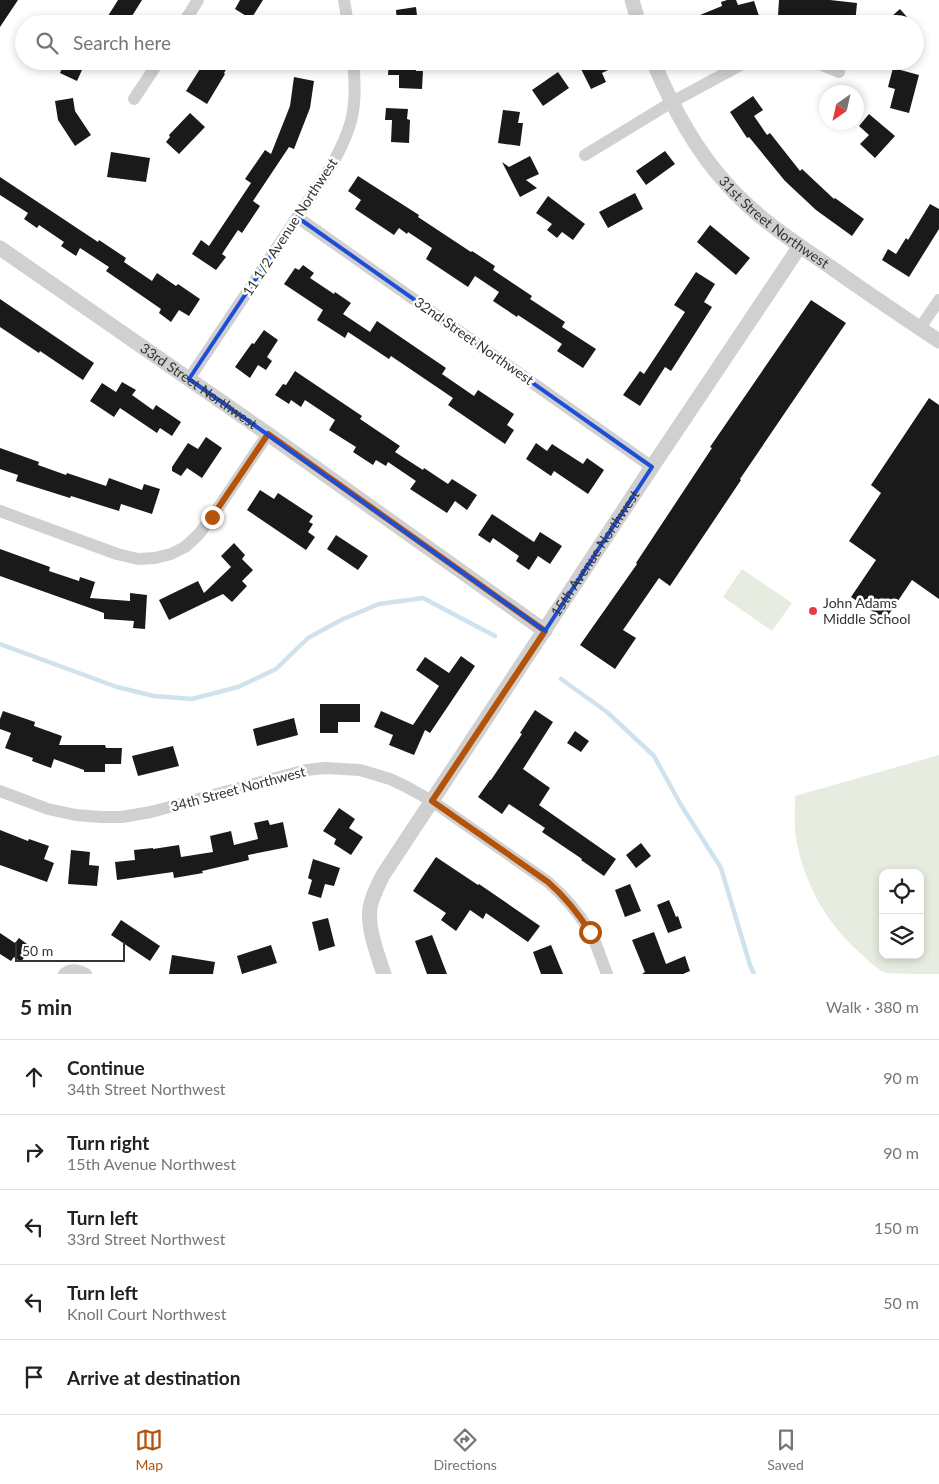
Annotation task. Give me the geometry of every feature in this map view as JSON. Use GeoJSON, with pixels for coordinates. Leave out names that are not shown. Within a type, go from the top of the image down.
{"type":"FeatureCollection","features":[{"type":"Feature","properties":{"kind":"street"},"geometry":{"type":"LineString","coordinates":[[189,15],[198,0]]}},
{"type":"Feature","properties":{"kind":"street"},"geometry":{"type":"LineString","coordinates":[[344,0],[346,15]]}},
{"type":"Feature","properties":{"kind":"street"},"geometry":{"type":"LineString","coordinates":[[632,0],[636,15]]}},
{"type":"Feature","properties":{"kind":"street"},"geometry":{"type":"LineString","coordinates":[[134,99],[153,70]]}},
{"type":"Feature","properties":{"kind":"street","name":"11 1/2 Avenue Northwest"},"geometry":{"type":"LineString","coordinates":[[189,380],[343,146],[351,126],[355,102],[353,70]]}},
{"type":"Feature","properties":{"kind":"street","name":"31st Street Northwest"},"geometry":{"type":"LineString","coordinates":[[657,70],[672,102],[696,143],[725,182],[754,212],[800,246],[939,341]]}},
{"type":"Feature","properties":{"kind":"street"},"geometry":{"type":"LineString","coordinates":[[585,155],[672,102],[731,70]]}},
{"type":"Feature","properties":{"kind":"street"},"geometry":{"type":"LineString","coordinates":[[834,70],[839,72]]}},
{"type":"Feature","properties":{"kind":"street","name":"32nd Street Northwest"},"geometry":{"type":"LineString","coordinates":[[296,217],[652,466]]}},
{"type":"Feature","properties":{"kind":"street","name":"15th Avenue Northwest"},"geometry":{"type":"LineString","coordinates":[[380,973],[370,922],[370,908],[383,875],[652,466],[800,246]]}},
{"type":"Feature","properties":{"kind":"street","name":"33rd Street Northwest"},"geometry":{"type":"LineString","coordinates":[[0,248],[268,434],[545,631]]}},
{"type":"Feature","properties":{"kind":"street"},"geometry":{"type":"LineString","coordinates":[[920,328],[939,300]]}},
{"type":"Feature","properties":{"kind":"street"},"geometry":{"type":"LineString","coordinates":[[0,511],[117,554],[138,559],[155,558],[170,554],[185,547],[208,523],[268,434]]}},
{"type":"Feature","properties":{"kind":"street","name":"34th Street Northwest"},"geometry":{"type":"LineString","coordinates":[[0,791],[48,809],[92,816],[122,817],[151,812],[306,770],[344,768],[360,770],[390,779],[432,801],[548,882],[578,914],[590,932],[607,974]]}},
{"type":"Feature","properties":{"kind":"street"},"geometry":{"type":"LineString","coordinates":[[66,973],[74,969],[86,974]]}},
{"type":"Feature","properties":{"kind":"highlighted area"},"geometry":{"type":"Polygon","coordinates":[[[297,217],[652,467],[545,631],[189,379],[297,217]]]}},
{"type":"Feature","properties":{"kind":"shaded area"},"geometry":{"type":"Polygon","coordinates":[[[742,569],[792,603],[772,631],[723,597],[742,569]]]}},
{"type":"Feature","properties":{"kind":"shaded area"},"geometry":{"type":"Polygon","coordinates":[[[939,755],[939,974],[886,973],[868,961],[847,941],[826,915],[810,885],[799,854],[795,822],[795,796],[939,755]]]}},
{"type":"Feature","properties":{"kind":"building"},"geometry":{"type":"Polygon","coordinates":[[[0,0],[18,0],[0,27],[0,0]]]}},
{"type":"Feature","properties":{"kind":"building"},"geometry":{"type":"Polygon","coordinates":[[[118,0],[142,0],[133,15],[109,15],[118,0]]]}},
{"type":"Feature","properties":{"kind":"building"},"geometry":{"type":"Polygon","coordinates":[[[240,0],[263,0],[254,15],[245,15],[235,9],[240,0]]]}},
{"type":"Feature","properties":{"kind":"building"},"geometry":{"type":"Polygon","coordinates":[[[736,0],[738,5],[754,1],[759,15],[700,15],[722,6],[721,2],[736,0]]]}},
{"type":"Feature","properties":{"kind":"building"},"geometry":{"type":"Polygon","coordinates":[[[779,0],[830,0],[857,3],[856,15],[778,15],[779,0]]]}},
{"type":"Feature","properties":{"kind":"building"},"geometry":{"type":"Polygon","coordinates":[[[416,7],[417,15],[396,15],[396,10],[416,7]]]}},
{"type":"Feature","properties":{"kind":"building"},"geometry":{"type":"Polygon","coordinates":[[[900,9],[905,15],[893,15],[900,9]]]}},
{"type":"Feature","properties":{"kind":"building"},"geometry":{"type":"Polygon","coordinates":[[[61,70],[82,70],[77,81],[60,73],[61,70]]]}},
{"type":"Feature","properties":{"kind":"building"},"geometry":{"type":"Polygon","coordinates":[[[199,70],[226,70],[207,104],[186,91],[199,70]]]}},
{"type":"Feature","properties":{"kind":"building"},"geometry":{"type":"Polygon","coordinates":[[[388,70],[423,71],[422,89],[399,88],[399,75],[388,75],[388,70]]]}},
{"type":"Feature","properties":{"kind":"building"},"geometry":{"type":"Polygon","coordinates":[[[582,70],[608,70],[602,73],[606,82],[591,89],[582,70]]]}},
{"type":"Feature","properties":{"kind":"building"},"geometry":{"type":"Polygon","coordinates":[[[892,70],[919,75],[909,113],[890,108],[895,89],[888,87],[892,70]]]}},
{"type":"Feature","properties":{"kind":"building"},"geometry":{"type":"Polygon","coordinates":[[[558,72],[569,88],[543,106],[532,90],[558,72]]]}},
{"type":"Feature","properties":{"kind":"building"},"geometry":{"type":"Polygon","coordinates":[[[294,77],[314,81],[310,108],[294,149],[289,147],[253,201],[260,206],[242,233],[238,230],[222,254],[226,257],[216,270],[192,254],[201,240],[209,246],[251,183],[245,179],[265,150],[271,154],[290,106],[294,77]]]}},
{"type":"Feature","properties":{"kind":"building"},"geometry":{"type":"Polygon","coordinates":[[[753,96],[763,110],[754,116],[767,135],[770,133],[800,171],[802,169],[834,199],[864,219],[852,236],[816,210],[785,181],[749,137],[747,138],[730,112],[753,96]]]}},
{"type":"Feature","properties":{"kind":"building"},"geometry":{"type":"Polygon","coordinates":[[[73,98],[75,111],[91,135],[75,146],[58,120],[55,101],[73,98]]]}},
{"type":"Feature","properties":{"kind":"building"},"geometry":{"type":"Polygon","coordinates":[[[386,108],[408,109],[407,119],[410,120],[409,143],[391,142],[392,120],[385,120],[386,108]]]}},
{"type":"Feature","properties":{"kind":"building"},"geometry":{"type":"Polygon","coordinates":[[[503,110],[520,112],[518,123],[523,123],[520,146],[498,143],[503,110]]]}},
{"type":"Feature","properties":{"kind":"building"},"geometry":{"type":"Polygon","coordinates":[[[190,113],[205,127],[179,154],[166,142],[170,137],[169,135],[190,113]]]}},
{"type":"Feature","properties":{"kind":"building"},"geometry":{"type":"Polygon","coordinates":[[[869,114],[895,136],[875,158],[860,144],[869,135],[863,130],[864,120],[869,114]]]}},
{"type":"Feature","properties":{"kind":"building"},"geometry":{"type":"Polygon","coordinates":[[[665,151],[675,164],[646,185],[636,171],[665,151]]]}},
{"type":"Feature","properties":{"kind":"building"},"geometry":{"type":"Polygon","coordinates":[[[111,152],[150,158],[146,182],[107,177],[111,152]]]}},
{"type":"Feature","properties":{"kind":"building"},"geometry":{"type":"Polygon","coordinates":[[[530,156],[539,174],[526,180],[537,188],[520,197],[502,162],[509,167],[530,156]]]}},
{"type":"Feature","properties":{"kind":"building"},"geometry":{"type":"Polygon","coordinates":[[[358,176],[495,266],[493,270],[532,296],[530,299],[565,322],[562,327],[596,349],[583,368],[557,351],[562,344],[493,301],[499,292],[475,276],[468,287],[426,259],[432,248],[399,228],[394,235],[355,209],[361,200],[348,191],[358,176]]]}},
{"type":"Feature","properties":{"kind":"building"},"geometry":{"type":"Polygon","coordinates":[[[0,177],[98,242],[99,240],[126,258],[124,262],[152,281],[157,273],[200,299],[189,316],[179,310],[171,322],[159,313],[161,309],[106,271],[109,267],[80,248],[76,256],[61,246],[64,242],[39,225],[37,228],[24,219],[28,213],[0,195],[0,177]]]}},
{"type":"Feature","properties":{"kind":"building"},"geometry":{"type":"Polygon","coordinates":[[[635,193],[643,209],[608,228],[599,212],[635,193]]]}},
{"type":"Feature","properties":{"kind":"building"},"geometry":{"type":"Polygon","coordinates":[[[548,196],[585,224],[573,240],[562,232],[557,238],[547,230],[552,224],[536,213],[548,196]]]}},
{"type":"Feature","properties":{"kind":"building"},"geometry":{"type":"Polygon","coordinates":[[[930,204],[939,209],[939,229],[909,277],[882,260],[888,249],[896,254],[906,238],[908,240],[930,204]]]}},
{"type":"Feature","properties":{"kind":"building"},"geometry":{"type":"Polygon","coordinates":[[[710,225],[750,258],[736,275],[697,242],[710,225]]]}},
{"type":"Feature","properties":{"kind":"building"},"geometry":{"type":"Polygon","coordinates":[[[303,265],[314,273],[310,278],[351,303],[343,314],[370,332],[377,321],[446,368],[442,374],[474,396],[478,390],[514,414],[507,425],[514,430],[505,444],[448,405],[453,398],[391,356],[389,359],[348,332],[345,338],[317,320],[323,310],[284,284],[295,268],[299,270],[303,265]]]}},
{"type":"Feature","properties":{"kind":"building"},"geometry":{"type":"Polygon","coordinates":[[[696,272],[715,284],[704,302],[712,307],[671,371],[665,367],[640,406],[623,395],[640,371],[644,374],[685,312],[674,305],[696,272]]]}},
{"type":"Feature","properties":{"kind":"building"},"geometry":{"type":"Polygon","coordinates":[[[0,299],[94,363],[83,380],[0,327],[0,299]]]}},
{"type":"Feature","properties":{"kind":"building"},"geometry":{"type":"Polygon","coordinates":[[[811,300],[846,323],[670,586],[659,578],[623,630],[636,638],[615,669],[580,645],[637,564],[712,448],[710,447],[811,300]]]}},
{"type":"Feature","properties":{"kind":"building"},"geometry":{"type":"Polygon","coordinates":[[[264,330],[278,340],[267,357],[272,361],[266,370],[258,365],[250,378],[235,367],[264,330]]]}},
{"type":"Feature","properties":{"kind":"building"},"geometry":{"type":"Polygon","coordinates":[[[295,371],[362,416],[360,419],[400,446],[395,452],[448,484],[452,479],[477,495],[467,510],[455,501],[447,513],[410,489],[416,481],[388,462],[386,466],[376,460],[373,465],[353,452],[356,447],[329,430],[335,420],[305,400],[301,407],[291,400],[289,404],[275,395],[283,384],[286,385],[295,371]]]}},
{"type":"Feature","properties":{"kind":"building"},"geometry":{"type":"Polygon","coordinates":[[[122,382],[136,390],[132,395],[153,410],[156,405],[181,422],[172,436],[160,428],[157,433],[120,408],[114,417],[90,401],[102,383],[116,392],[122,382]]]}},
{"type":"Feature","properties":{"kind":"building","name":"John Adams Middle School"},"geometry":{"type":"Polygon","coordinates":[[[929,398],[939,405],[939,599],[912,580],[885,620],[851,597],[876,560],[849,541],[881,493],[871,485],[929,398]]]}},
{"type":"Feature","properties":{"kind":"building"},"geometry":{"type":"Polygon","coordinates":[[[206,437],[222,448],[202,478],[187,468],[181,476],[172,471],[172,467],[188,443],[198,449],[206,437]]]}},
{"type":"Feature","properties":{"kind":"building"},"geometry":{"type":"Polygon","coordinates":[[[536,443],[547,451],[552,444],[583,464],[587,458],[604,470],[588,494],[554,471],[551,476],[526,459],[536,443]]]}},
{"type":"Feature","properties":{"kind":"building"},"geometry":{"type":"Polygon","coordinates":[[[0,448],[39,462],[38,465],[106,486],[109,478],[142,490],[144,484],[160,489],[152,514],[121,504],[119,511],[16,481],[18,475],[0,469],[0,448]]]}},
{"type":"Feature","properties":{"kind":"building"},"geometry":{"type":"Polygon","coordinates":[[[260,490],[274,499],[278,493],[313,516],[309,522],[313,524],[308,532],[315,537],[306,550],[247,510],[260,490]]]}},
{"type":"Feature","properties":{"kind":"building"},"geometry":{"type":"Polygon","coordinates":[[[492,514],[534,542],[540,532],[562,546],[550,564],[538,556],[529,570],[516,561],[519,556],[493,538],[490,543],[478,535],[492,514]]]}},
{"type":"Feature","properties":{"kind":"building"},"geometry":{"type":"Polygon","coordinates":[[[336,535],[368,556],[358,570],[327,549],[336,535]]]}},
{"type":"Feature","properties":{"kind":"building"},"geometry":{"type":"Polygon","coordinates":[[[234,543],[245,555],[242,559],[253,570],[242,581],[247,586],[232,602],[223,594],[169,620],[159,600],[198,581],[204,593],[231,567],[221,556],[234,543]]]}},
{"type":"Feature","properties":{"kind":"building"},"geometry":{"type":"Polygon","coordinates":[[[0,549],[50,567],[49,571],[79,581],[80,577],[95,582],[90,598],[130,601],[130,593],[147,595],[145,629],[133,628],[134,621],[104,619],[104,613],[0,576],[0,549]]]}},
{"type":"Feature","properties":{"kind":"building"},"geometry":{"type":"Polygon","coordinates":[[[461,656],[475,666],[430,733],[425,730],[414,755],[389,745],[393,735],[374,727],[381,711],[413,725],[439,686],[416,670],[425,657],[449,673],[461,656]]]}},
{"type":"Feature","properties":{"kind":"building"},"geometry":{"type":"Polygon","coordinates":[[[320,704],[360,704],[360,722],[338,722],[338,733],[320,733],[320,704]]]}},
{"type":"Feature","properties":{"kind":"building"},"geometry":{"type":"Polygon","coordinates":[[[535,710],[553,722],[523,769],[550,788],[539,805],[616,859],[604,876],[542,832],[545,828],[509,804],[502,814],[478,797],[522,734],[520,733],[535,710]]]}},
{"type":"Feature","properties":{"kind":"building"},"geometry":{"type":"Polygon","coordinates":[[[3,711],[35,722],[34,726],[62,736],[59,745],[105,745],[106,748],[122,748],[121,764],[105,764],[105,772],[84,772],[84,770],[54,759],[51,768],[32,761],[33,758],[5,748],[11,733],[0,729],[0,719],[3,711]]]}},
{"type":"Feature","properties":{"kind":"building"},"geometry":{"type":"Polygon","coordinates":[[[294,718],[298,735],[257,746],[253,729],[294,718]]]}},
{"type":"Feature","properties":{"kind":"building"},"geometry":{"type":"Polygon","coordinates":[[[575,731],[589,741],[581,752],[567,743],[575,731]]]}},
{"type":"Feature","properties":{"kind":"building"},"geometry":{"type":"Polygon","coordinates":[[[173,746],[179,766],[138,776],[132,756],[173,746]]]}},
{"type":"Feature","properties":{"kind":"building"},"geometry":{"type":"Polygon","coordinates":[[[339,808],[355,819],[349,828],[363,837],[351,855],[334,844],[336,839],[323,831],[339,808]]]}},
{"type":"Feature","properties":{"kind":"building"},"geometry":{"type":"Polygon","coordinates":[[[268,820],[270,825],[283,822],[288,847],[248,855],[249,860],[202,871],[203,873],[174,878],[173,872],[117,880],[115,862],[135,860],[134,850],[179,845],[181,857],[213,852],[210,836],[231,831],[234,845],[258,839],[254,823],[268,820]]]}},
{"type":"Feature","properties":{"kind":"building"},"geometry":{"type":"Polygon","coordinates":[[[0,830],[28,841],[29,839],[49,846],[44,859],[54,863],[47,882],[0,865],[0,830]]]}},
{"type":"Feature","properties":{"kind":"building"},"geometry":{"type":"Polygon","coordinates":[[[641,843],[651,856],[636,868],[626,855],[641,843]]]}},
{"type":"Feature","properties":{"kind":"building"},"geometry":{"type":"Polygon","coordinates":[[[71,850],[90,852],[89,865],[99,866],[97,886],[68,884],[71,850]]]}},
{"type":"Feature","properties":{"kind":"building"},"geometry":{"type":"Polygon","coordinates":[[[436,857],[540,926],[528,942],[486,913],[483,919],[470,910],[456,931],[441,920],[446,913],[413,891],[436,857]]]}},
{"type":"Feature","properties":{"kind":"building"},"geometry":{"type":"Polygon","coordinates":[[[313,859],[340,868],[334,886],[325,884],[321,898],[308,894],[312,880],[308,878],[313,859]]]}},
{"type":"Feature","properties":{"kind":"building"},"geometry":{"type":"Polygon","coordinates":[[[630,884],[641,911],[625,917],[615,890],[630,884]]]}},
{"type":"Feature","properties":{"kind":"building"},"geometry":{"type":"Polygon","coordinates":[[[669,900],[682,928],[668,933],[657,905],[669,900]]]}},
{"type":"Feature","properties":{"kind":"building"},"geometry":{"type":"Polygon","coordinates":[[[328,918],[335,946],[319,951],[312,922],[328,918]]]}},
{"type":"Feature","properties":{"kind":"building"},"geometry":{"type":"Polygon","coordinates":[[[121,920],[160,946],[150,961],[111,935],[121,920]]]}},
{"type":"Feature","properties":{"kind":"building"},"geometry":{"type":"Polygon","coordinates":[[[654,932],[666,964],[685,956],[690,971],[683,974],[642,974],[645,972],[632,940],[654,932]]]}},
{"type":"Feature","properties":{"kind":"building"},"geometry":{"type":"Polygon","coordinates":[[[0,933],[15,943],[19,938],[31,947],[21,962],[14,957],[11,961],[0,954],[0,933]]]}},
{"type":"Feature","properties":{"kind":"building"},"geometry":{"type":"Polygon","coordinates":[[[432,935],[447,974],[427,974],[415,941],[432,935]]]}},
{"type":"Feature","properties":{"kind":"building"},"geometry":{"type":"Polygon","coordinates":[[[271,945],[277,963],[242,974],[237,956],[271,945]]]}},
{"type":"Feature","properties":{"kind":"building"},"geometry":{"type":"Polygon","coordinates":[[[551,945],[563,974],[541,974],[533,952],[551,945]]]}},
{"type":"Feature","properties":{"kind":"building"},"geometry":{"type":"Polygon","coordinates":[[[172,955],[215,962],[213,974],[169,974],[172,955]]]}},
{"type":"Feature","properties":{"kind":"waterway"},"geometry":{"type":"LineString","coordinates":[[0,644],[117,687],[154,696],[192,699],[238,687],[276,669],[308,638],[343,619],[379,604],[423,598],[495,636]]}},
{"type":"Feature","properties":{"kind":"waterway"},"geometry":{"type":"LineString","coordinates":[[561,679],[607,712],[654,756],[681,805],[721,868],[754,974]]}},
{"type":"Feature","properties":{"kind":"place","name":"John Adams Middle School"},"geometry":{"type":"Point","coordinates":[813,611]}},
{"type":"Feature","properties":{"kind":"route"},"geometry":{"type":"LineString","coordinates":[[212,517],[268,434],[545,631],[432,801],[548,882],[578,914],[590,932]]}}]}
